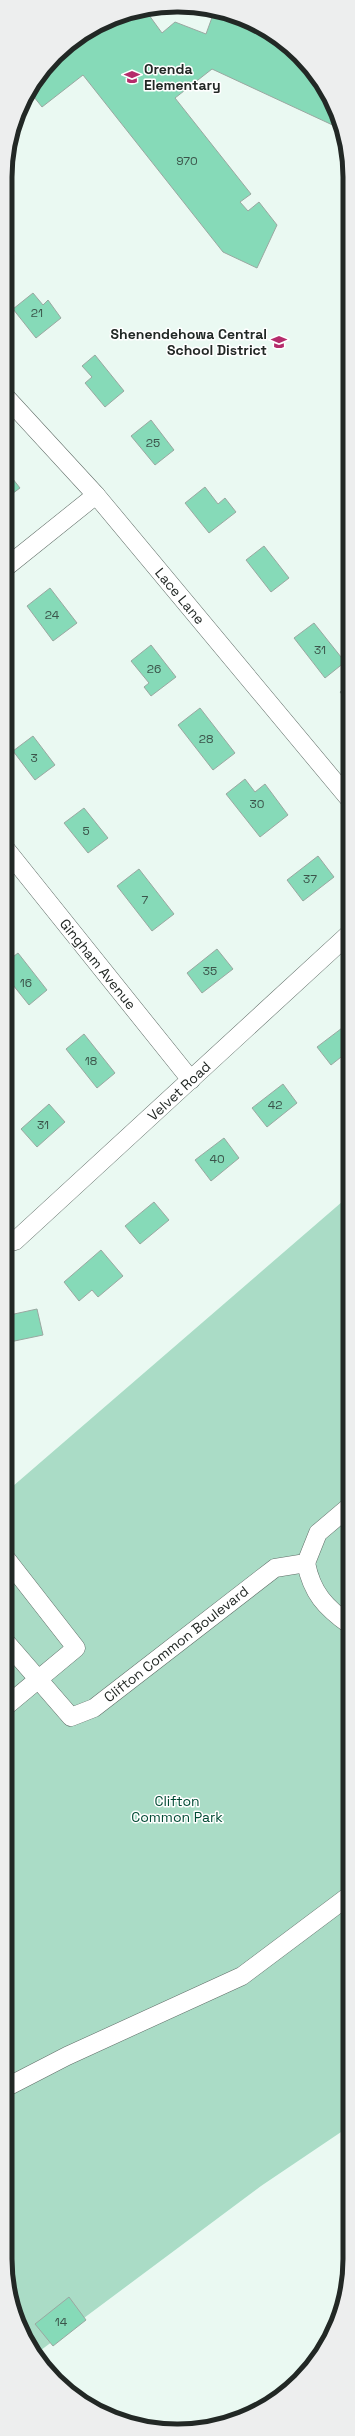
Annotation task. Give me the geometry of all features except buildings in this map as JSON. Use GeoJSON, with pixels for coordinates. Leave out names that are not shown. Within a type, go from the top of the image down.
{"type":"FeatureCollection","features":[{"type":"Feature","properties":{"kind":"street","name":"Lace Lane"},"geometry":{"type":"LineString","coordinates":[[12,404],[96,494],[343,792]]}},
{"type":"Feature","properties":{"kind":"street"},"geometry":{"type":"LineString","coordinates":[[12,562],[96,494]]}},
{"type":"Feature","properties":{"kind":"street","name":"Gingham Avenue"},"geometry":{"type":"LineString","coordinates":[[12,857],[191,1080]]}},
{"type":"Feature","properties":{"kind":"street","name":"Velvet Road"},"geometry":{"type":"LineString","coordinates":[[12,1242],[15,1241],[343,939]]}},
{"type":"Feature","properties":{"kind":"street"},"geometry":{"type":"LineString","coordinates":[[343,1512],[318,1533],[306,1563],[310,1583],[316,1594],[334,1614],[343,1620]]}},
{"type":"Feature","properties":{"kind":"street","name":"Clifton Common Boulevard"},"geometry":{"type":"LineString","coordinates":[[12,1649],[72,1717],[94,1708],[276,1568],[306,1563]]}},
{"type":"Feature","properties":{"kind":"street"},"geometry":{"type":"LineString","coordinates":[[12,1565],[76,1648],[40,1680],[12,1702]]}},
{"type":"Feature","properties":{"kind":"street"},"geometry":{"type":"LineString","coordinates":[[12,2084],[67,2056],[242,1976],[343,1899]]}},
{"type":"Feature","properties":{"kind":"green space","name":"Clifton Common Park"},"geometry":{"type":"Polygon","coordinates":[[[343,1201],[343,2131],[261,2186],[40,2351],[29,2332],[21,2312],[15,2291],[12,2269],[12,1487],[343,1201]]]}},
{"type":"Feature","properties":{"kind":"place","name":"Orenda Elementary"},"geometry":{"type":"Point","coordinates":[132,77]}},
{"type":"Feature","properties":{"kind":"place","name":"Shenendehowa Central School District"},"geometry":{"type":"Point","coordinates":[279,342]}}]}
